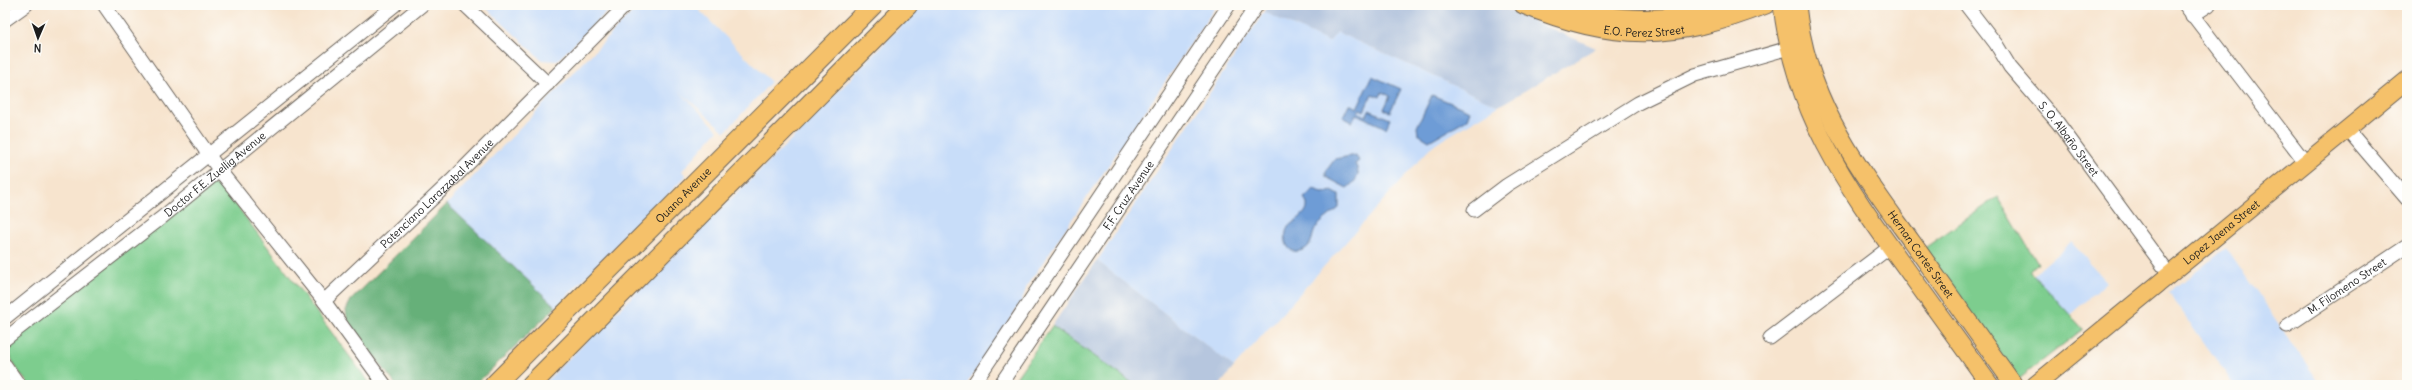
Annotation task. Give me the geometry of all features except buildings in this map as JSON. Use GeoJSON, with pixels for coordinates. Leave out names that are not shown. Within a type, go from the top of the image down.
{"type":"FeatureCollection","features":[{"type":"Feature","properties":{"kind":"highway","name":"Ouano Avenue"},"geometry":{"type":"LineString","coordinates":[[494,385],[873,5]]}},
{"type":"Feature","properties":{"kind":"highway"},"geometry":{"type":"LineString","coordinates":[[531,385],[908,5]]}},
{"type":"Feature","properties":{"kind":"highway"},"geometry":{"type":"LineString","coordinates":[[818,60],[837,76]]}},
{"type":"Feature","properties":{"kind":"main road","name":"E.O. Perez Street"},"geometry":{"type":"LineString","coordinates":[[1523,5],[1548,15],[1582,25],[1623,33],[1693,29],[1723,21],[1766,5]]}},
{"type":"Feature","properties":{"kind":"main road","name":"E.O. Perez Street"},"geometry":{"type":"LineString","coordinates":[[1562,5],[1578,10],[1623,18],[1658,18],[1688,14],[1722,5]]}},
{"type":"Feature","properties":{"kind":"main road","name":"Hernan Cortes Street"},"geometry":{"type":"LineString","coordinates":[[1782,5],[1789,48],[1799,86],[1824,125],[1863,192],[1993,385]]}},
{"type":"Feature","properties":{"kind":"main road","name":"Hernan Cortes Street"},"geometry":{"type":"LineString","coordinates":[[1797,5],[1810,71],[1824,125],[1855,198],[1993,385]]}},
{"type":"Feature","properties":{"kind":"main road","name":"Lopez Jaena Street"},"geometry":{"type":"LineString","coordinates":[[2035,385],[2407,80]]}},
{"type":"Feature","properties":{"kind":"main road","name":"Hernan Cortes Street"},"geometry":{"type":"LineString","coordinates":[[1824,125],[1872,186],[2014,385]]}},
{"type":"Feature","properties":{"kind":"street"},"geometry":{"type":"LineString","coordinates":[[5,20],[26,5]]}},
{"type":"Feature","properties":{"kind":"street"},"geometry":{"type":"LineString","coordinates":[[104,5],[208,154],[324,301],[385,385]]}},
{"type":"Feature","properties":{"kind":"street","name":"Doctor F.E. Zuellig Avenue"},"geometry":{"type":"LineString","coordinates":[[5,318],[395,5]]}},
{"type":"Feature","properties":{"kind":"street","name":"Doctor F.E. Zuellig Avenue"},"geometry":{"type":"LineString","coordinates":[[5,339],[160,219],[422,5]]}},
{"type":"Feature","properties":{"kind":"street"},"geometry":{"type":"LineString","coordinates":[[465,5],[548,84]]}},
{"type":"Feature","properties":{"kind":"street","name":"Potenciano Larazzabal Avenue"},"geometry":{"type":"LineString","coordinates":[[324,301],[451,181],[626,5]]}},
{"type":"Feature","properties":{"kind":"street","name":"F.F. Cruz Avenue"},"geometry":{"type":"LineString","coordinates":[[973,385],[1229,5]]}},
{"type":"Feature","properties":{"kind":"street","name":"F.F. Cruz Avenue"},"geometry":{"type":"LineString","coordinates":[[1000,385],[1257,5]]}},
{"type":"Feature","properties":{"kind":"street","name":"S. O. Albaño Street"},"geometry":{"type":"LineString","coordinates":[[1966,5],[1996,44],[2010,67],[2058,123],[2169,274]]}},
{"type":"Feature","properties":{"kind":"street"},"geometry":{"type":"LineString","coordinates":[[2210,5],[2189,10],[2306,164]]}},
{"type":"Feature","properties":{"kind":"street"},"geometry":{"type":"LineString","coordinates":[[1474,210],[1507,185],[1638,103],[1694,75],[1789,48]]}},
{"type":"Feature","properties":{"kind":"street"},"geometry":{"type":"LineString","coordinates":[[2347,129],[2407,199]]}},
{"type":"Feature","properties":{"kind":"street","name":"M. Filomeno Street"},"geometry":{"type":"LineString","coordinates":[[2287,326],[2407,246]]}},
{"type":"Feature","properties":{"kind":"street"},"geometry":{"type":"LineString","coordinates":[[1770,338],[1890,247]]}},
{"type":"Feature","properties":{"kind":"street"},"geometry":{"type":"LineString","coordinates":[[5,365],[19,385]]}},
{"type":"Feature","properties":{"kind":"shaded area"},"geometry":{"type":"Polygon","coordinates":[[[483,5],[614,5],[557,61],[542,60],[483,5]]]}},
{"type":"Feature","properties":{"kind":"shaded area"},"geometry":{"type":"Polygon","coordinates":[[[639,5],[694,5],[771,82],[725,132],[679,91],[718,130],[682,171],[686,176],[556,307],[447,204],[639,5]]]}},
{"type":"Feature","properties":{"kind":"shaded area"},"geometry":{"type":"Polygon","coordinates":[[[921,5],[1217,5],[1027,286],[1021,303],[966,385],[542,385],[809,122],[921,5]]]}},
{"type":"Feature","properties":{"kind":"shaded area"},"geometry":{"type":"Polygon","coordinates":[[[1268,5],[1496,5],[1596,48],[1499,106],[1337,32],[1329,42],[1264,12],[1268,5]]]}},
{"type":"Feature","properties":{"kind":"shaded area"},"geometry":{"type":"Polygon","coordinates":[[[1264,12],[1329,42],[1337,32],[1499,106],[1432,146],[1234,367],[1097,261],[1264,12]]]}},
{"type":"Feature","properties":{"kind":"shaded area"},"geometry":{"type":"Polygon","coordinates":[[[2071,242],[2107,282],[2037,344],[2001,303],[2071,242]]]}},
{"type":"Feature","properties":{"kind":"shaded area"},"geometry":{"type":"Polygon","coordinates":[[[2226,248],[2321,385],[2234,385],[2169,293],[2226,248]]]}},
{"type":"Feature","properties":{"kind":"shaded area"},"geometry":{"type":"Polygon","coordinates":[[[1097,261],[1234,367],[1220,385],[1135,385],[1052,326],[1097,261]]]}},
{"type":"Feature","properties":{"kind":"green space"},"geometry":{"type":"Polygon","coordinates":[[[210,184],[222,186],[371,385],[29,385],[12,361],[8,344],[210,184]]]}},
{"type":"Feature","properties":{"kind":"green space"},"geometry":{"type":"Polygon","coordinates":[[[1998,197],[2038,264],[2030,271],[2083,329],[2019,379],[1923,249],[1998,197]]]}},
{"type":"Feature","properties":{"kind":"green space"},"geometry":{"type":"Polygon","coordinates":[[[447,204],[556,307],[475,385],[396,385],[347,320],[346,310],[351,300],[447,204]]]}},
{"type":"Feature","properties":{"kind":"green space"},"geometry":{"type":"Polygon","coordinates":[[[1052,326],[1135,385],[1011,385],[1052,326]]]}},
{"type":"Feature","properties":{"kind":"water"},"geometry":{"type":"Polygon","coordinates":[[[1372,76],[1401,89],[1390,112],[1384,109],[1390,96],[1382,92],[1380,97],[1372,94],[1364,111],[1360,109],[1358,112],[1366,116],[1369,110],[1390,119],[1386,128],[1356,114],[1352,122],[1343,117],[1349,104],[1357,108],[1372,76]]]}},
{"type":"Feature","properties":{"kind":"water"},"geometry":{"type":"Polygon","coordinates":[[[1432,95],[1470,111],[1467,119],[1429,141],[1418,134],[1417,127],[1432,95]]]}},
{"type":"Feature","properties":{"kind":"water"},"geometry":{"type":"Polygon","coordinates":[[[1356,155],[1359,161],[1355,164],[1358,175],[1353,183],[1347,188],[1326,177],[1326,171],[1335,159],[1356,155]]]}},
{"type":"Feature","properties":{"kind":"water"},"geometry":{"type":"Polygon","coordinates":[[[1314,189],[1323,193],[1332,191],[1339,195],[1339,208],[1318,225],[1313,233],[1308,247],[1300,251],[1293,251],[1286,244],[1285,236],[1288,227],[1305,211],[1307,203],[1304,198],[1314,189]]]}}]}
